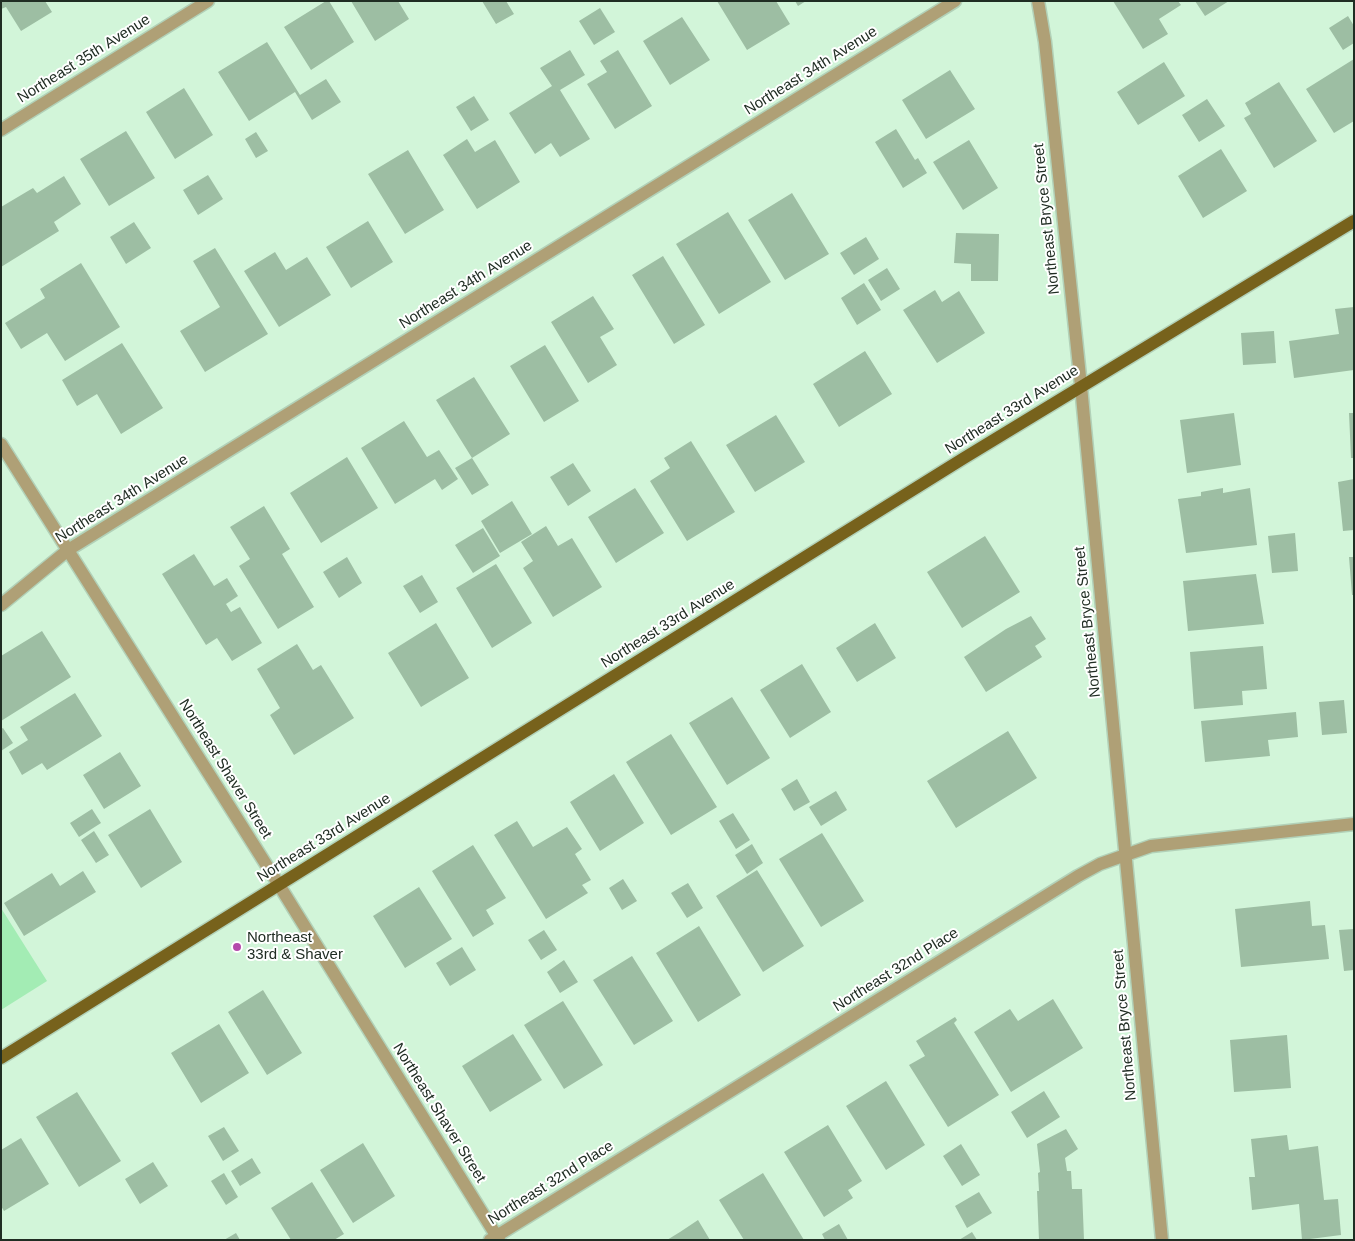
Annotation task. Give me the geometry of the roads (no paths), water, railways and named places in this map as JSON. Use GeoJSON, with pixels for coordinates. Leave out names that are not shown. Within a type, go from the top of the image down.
{"type":"FeatureCollection","features":[{"type":"Feature","properties":{"kind":"main road","name":"Northeast 33rd Avenue"},"geometry":{"type":"LineString","coordinates":[[1,1058],[1081,386],[1354,221]]}},
{"type":"Feature","properties":{"kind":"street","name":"Northeast 35th Avenue"},"geometry":{"type":"LineString","coordinates":[[1,130],[208,1]]}},
{"type":"Feature","properties":{"kind":"street","name":"Northeast 34th Avenue"},"geometry":{"type":"LineString","coordinates":[[1,605],[68,550],[955,1]]}},
{"type":"Feature","properties":{"kind":"street","name":"Northeast Bryce Street"},"geometry":{"type":"LineString","coordinates":[[1038,1],[1045,42],[1081,386],[1162,1240]]}},
{"type":"Feature","properties":{"kind":"street","name":"Northeast Shaver Street"},"geometry":{"type":"LineString","coordinates":[[1,444],[279,885],[495,1238]]}},
{"type":"Feature","properties":{"kind":"street","name":"Northeast 32nd Place"},"geometry":{"type":"LineString","coordinates":[[495,1238],[1100,864],[1151,846],[1354,824]]}},
{"type":"Feature","properties":{"kind":"place","name":"Northeast 33rd & Shaver"},"geometry":{"type":"Point","coordinates":[237,947]}}]}
